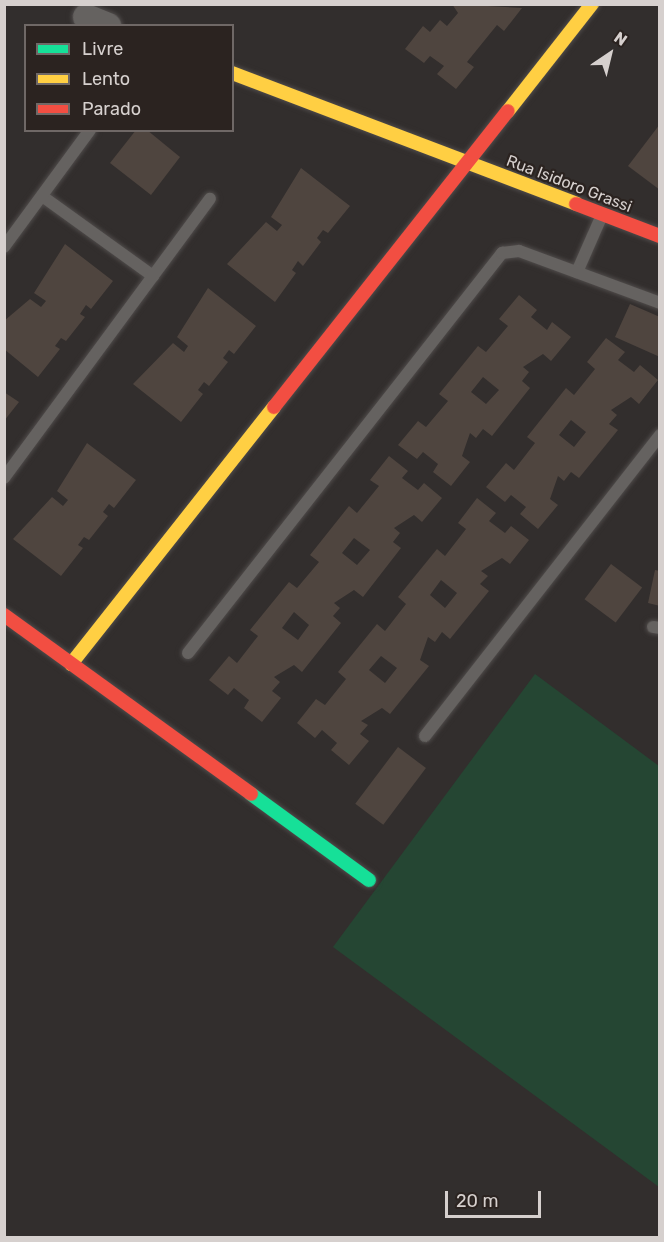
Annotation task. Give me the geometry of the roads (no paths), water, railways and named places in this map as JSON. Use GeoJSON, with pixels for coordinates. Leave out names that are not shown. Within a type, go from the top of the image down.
{"type":"FeatureCollection","features":[{"type":"Feature","properties":{"kind":"street"},"geometry":{"type":"LineString","coordinates":[[71,664],[592,4]]}},
{"type":"Feature","properties":{"kind":"street","name":"Rua Isidoro Grassi"},"geometry":{"type":"LineString","coordinates":[[234,74],[660,236]]}},
{"type":"Feature","properties":{"kind":"street"},"geometry":{"type":"LineString","coordinates":[[4,615],[369,879]]}},
{"type":"Feature","properties":{"kind":"lane"},"geometry":{"type":"LineString","coordinates":[[4,247],[89,132]]}},
{"type":"Feature","properties":{"kind":"lane"},"geometry":{"type":"LineString","coordinates":[[42,196],[153,276]]}},
{"type":"Feature","properties":{"kind":"lane"},"geometry":{"type":"LineString","coordinates":[[4,478],[210,200]]}},
{"type":"Feature","properties":{"kind":"lane"},"geometry":{"type":"LineString","coordinates":[[577,272],[602,214]]}},
{"type":"Feature","properties":{"kind":"lane"},"geometry":{"type":"LineString","coordinates":[[188,653],[490,262],[519,251],[660,303]]}},
{"type":"Feature","properties":{"kind":"lane"},"geometry":{"type":"LineString","coordinates":[[425,736],[660,435]]}}]}
